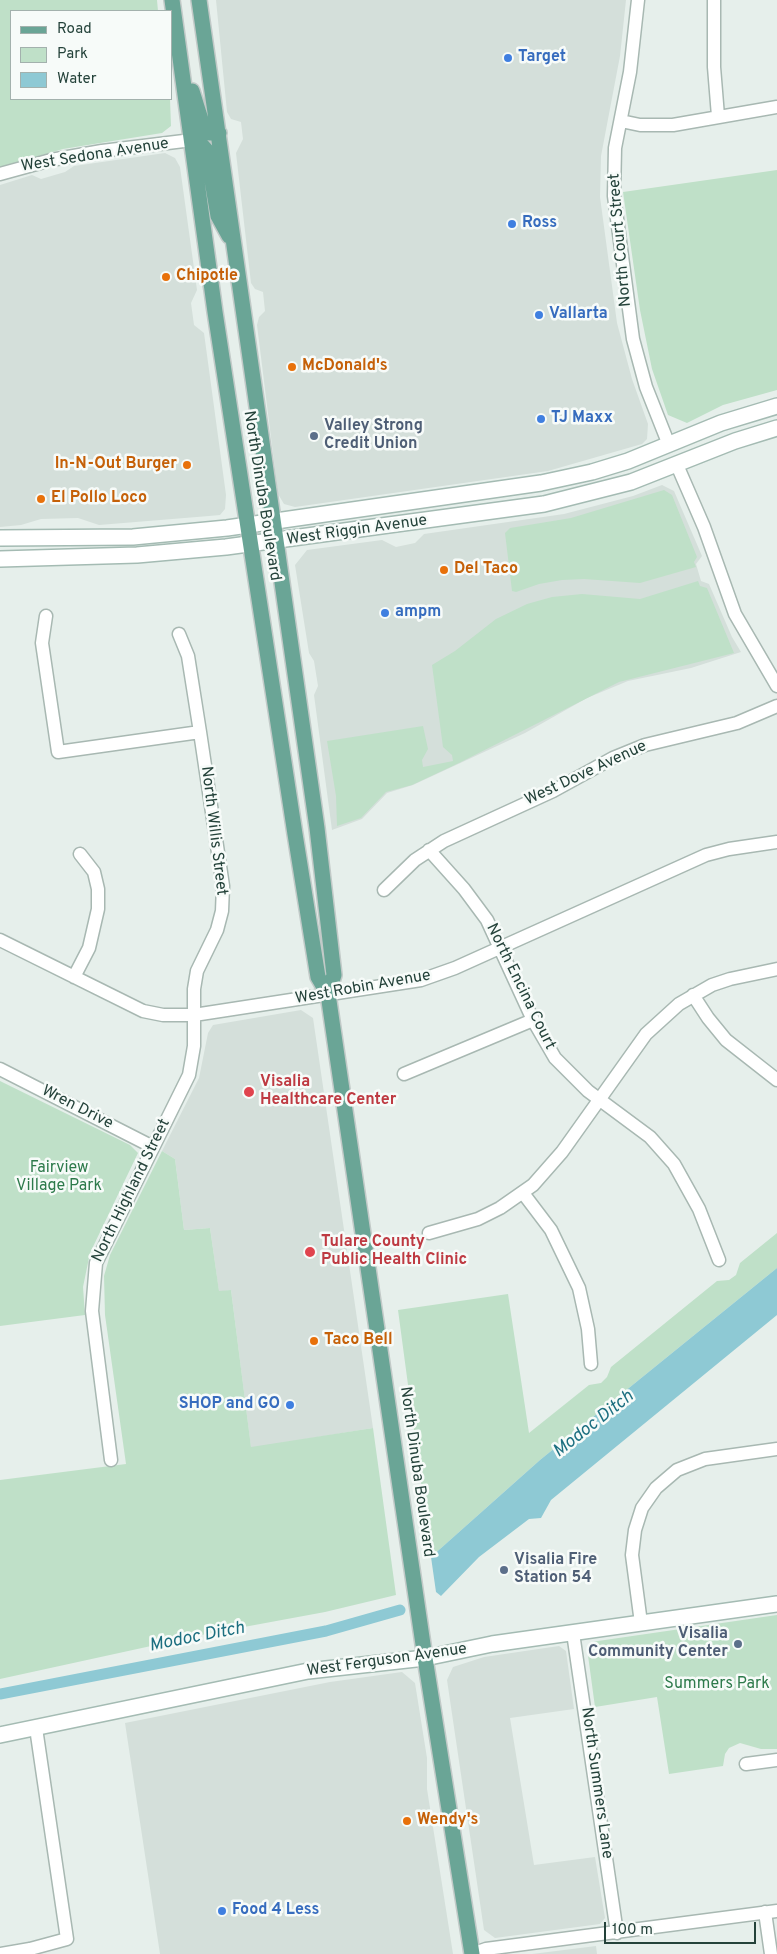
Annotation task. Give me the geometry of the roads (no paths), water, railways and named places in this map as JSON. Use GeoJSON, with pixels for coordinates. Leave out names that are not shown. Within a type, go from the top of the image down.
{"type":"FeatureCollection","features":[{"type":"Feature","properties":{"kind":"main road","name":"North Dinuba Boulevard"},"geometry":{"type":"LineString","coordinates":[[172,0],[248,526],[318,977],[328,994],[425,1658],[472,1954]]}},
{"type":"Feature","properties":{"kind":"main road","name":"North Dinuba Boulevard"},"geometry":{"type":"LineString","coordinates":[[199,0],[315,814],[334,975],[328,994]]}},
{"type":"Feature","properties":{"kind":"main road"},"geometry":{"type":"LineString","coordinates":[[178,44],[204,129],[210,133],[219,133]]}},
{"type":"Feature","properties":{"kind":"main road"},"geometry":{"type":"LineString","coordinates":[[192,140],[198,141],[207,151],[218,216],[234,246]]}},
{"type":"Feature","properties":{"kind":"main road","name":"West Riggin Avenue"},"geometry":{"type":"LineString","coordinates":[[0,538],[143,536],[248,526],[557,480],[617,465],[721,423],[777,406]]}},
{"type":"Feature","properties":{"kind":"main road"},"geometry":{"type":"LineString","coordinates":[[677,465],[677,457],[681,450],[721,434],[777,416]]}},
{"type":"Feature","properties":{"kind":"main road","name":"West Riggin Avenue"},"geometry":{"type":"LineString","coordinates":[[0,559],[142,555],[275,542],[533,506],[610,489],[677,465],[735,441],[777,428]]}},
{"type":"Feature","properties":{"kind":"main road"},"geometry":{"type":"LineString","coordinates":[[533,506],[651,465],[666,458],[670,452],[669,444]]}},
{"type":"Feature","properties":{"kind":"main road","name":"West Ferguson Avenue"},"geometry":{"type":"LineString","coordinates":[[0,1735],[308,1671],[425,1658],[492,1644],[777,1604]]}},
{"type":"Feature","properties":{"kind":"street","name":"North Court Street"},"geometry":{"type":"LineString","coordinates":[[638,0],[630,72],[615,148],[614,196],[628,314],[646,387],[669,444]]}},
{"type":"Feature","properties":{"kind":"street"},"geometry":{"type":"LineString","coordinates":[[714,0],[714,67],[718,116]]}},
{"type":"Feature","properties":{"kind":"street"},"geometry":{"type":"LineString","coordinates":[[621,121],[640,125],[673,125],[777,107]]}},
{"type":"Feature","properties":{"kind":"street","name":"West Sedona Avenue"},"geometry":{"type":"LineString","coordinates":[[0,174],[52,160],[102,151],[192,140]]}},
{"type":"Feature","properties":{"kind":"street"},"geometry":{"type":"LineString","coordinates":[[677,465],[704,526],[735,614],[777,686]]}},
{"type":"Feature","properties":{"kind":"street"},"geometry":{"type":"LineString","coordinates":[[46,616],[42,643],[58,752],[200,732]]}},
{"type":"Feature","properties":{"kind":"street","name":"North Willis Street"},"geometry":{"type":"LineString","coordinates":[[179,634],[188,656],[223,886],[222,912],[217,930],[197,971],[194,989],[194,1015]]}},
{"type":"Feature","properties":{"kind":"street","name":"West Dove Avenue"},"geometry":{"type":"LineString","coordinates":[[384,890],[429,850],[458,834],[553,791],[629,751],[668,738],[729,726],[777,706]]}},
{"type":"Feature","properties":{"kind":"street","name":"West Robin Avenue"},"geometry":{"type":"LineString","coordinates":[[0,940],[143,1011],[171,1016],[194,1015],[421,980],[439,975],[706,856],[728,849],[777,842]]}},
{"type":"Feature","properties":{"kind":"street","name":"North Encina Court"},"geometry":{"type":"LineString","coordinates":[[429,850],[477,905],[500,947],[533,1020],[555,1058],[576,1082],[637,1126],[674,1164],[699,1209],[719,1260]]}},
{"type":"Feature","properties":{"kind":"street"},"geometry":{"type":"LineString","coordinates":[[74,977],[89,948],[98,909],[98,889],[94,872],[80,854]]}},
{"type":"Feature","properties":{"kind":"street"},"geometry":{"type":"LineString","coordinates":[[429,1233],[478,1219],[523,1193],[533,1185],[562,1152],[646,1034],[679,1004],[730,979],[777,969]]}},
{"type":"Feature","properties":{"kind":"street"},"geometry":{"type":"LineString","coordinates":[[694,995],[708,1018],[726,1040],[777,1080]]}},
{"type":"Feature","properties":{"kind":"street","name":"North Highland Street"},"geometry":{"type":"LineString","coordinates":[[111,1460],[92,1311],[96,1262],[189,1075],[194,1046],[194,1015]]}},
{"type":"Feature","properties":{"kind":"street"},"geometry":{"type":"LineString","coordinates":[[404,1074],[533,1020]]}},
{"type":"Feature","properties":{"kind":"street","name":"Wren Drive"},"geometry":{"type":"LineString","coordinates":[[0,1069],[153,1147]]}},
{"type":"Feature","properties":{"kind":"street"},"geometry":{"type":"LineString","coordinates":[[523,1193],[551,1230],[576,1281],[588,1329],[591,1364]]}},
{"type":"Feature","properties":{"kind":"street"},"geometry":{"type":"LineString","coordinates":[[641,1623],[632,1555],[635,1530],[642,1508],[656,1488],[677,1470],[705,1459],[777,1449]]}},
{"type":"Feature","properties":{"kind":"street","name":"North Summers Lane"},"geometry":{"type":"LineString","coordinates":[[573,1633],[617,1932]]}},
{"type":"Feature","properties":{"kind":"street"},"geometry":{"type":"LineString","coordinates":[[0,1954],[30,1949],[68,1939],[36,1728]]}},
{"type":"Feature","properties":{"kind":"street"},"geometry":{"type":"LineString","coordinates":[[746,1764],[777,1760]]}},
{"type":"Feature","properties":{"kind":"street"},"geometry":{"type":"LineString","coordinates":[[472,1954],[486,1949],[771,1912],[771,1954]]}},
{"type":"Feature","properties":{"kind":"water"},"geometry":{"type":"Polygon","coordinates":[[[777,1268],[777,1315],[551,1500],[541,1518],[529,1519],[479,1557],[441,1596],[436,1592],[431,1557],[540,1460],[777,1268]]]}},
{"type":"Feature","properties":{"kind":"waterway","name":"Modoc Ditch"},"geometry":{"type":"LineString","coordinates":[[0,1694],[326,1631],[400,1610]]}},
{"type":"Feature","properties":{"kind":"place","name":"Target"},"geometry":{"type":"Point","coordinates":[508,58]}},
{"type":"Feature","properties":{"kind":"place","name":"Ross"},"geometry":{"type":"Point","coordinates":[512,224]}},
{"type":"Feature","properties":{"kind":"place","name":"Chipotle"},"geometry":{"type":"Point","coordinates":[166,277]}},
{"type":"Feature","properties":{"kind":"place","name":"Vallarta"},"geometry":{"type":"Point","coordinates":[539,315]}},
{"type":"Feature","properties":{"kind":"place","name":"McDonald's"},"geometry":{"type":"Point","coordinates":[292,367]}},
{"type":"Feature","properties":{"kind":"place","name":"TJ Maxx"},"geometry":{"type":"Point","coordinates":[541,419]}},
{"type":"Feature","properties":{"kind":"place","name":"Valley Strong Credit Union"},"geometry":{"type":"Point","coordinates":[314,436]}},
{"type":"Feature","properties":{"kind":"place","name":"In-N-Out Burger"},"geometry":{"type":"Point","coordinates":[187,465]}},
{"type":"Feature","properties":{"kind":"place","name":"El Pollo Loco"},"geometry":{"type":"Point","coordinates":[41,499]}},
{"type":"Feature","properties":{"kind":"place","name":"Del Taco"},"geometry":{"type":"Point","coordinates":[444,570]}},
{"type":"Feature","properties":{"kind":"place","name":"ampm"},"geometry":{"type":"Point","coordinates":[385,613]}},
{"type":"Feature","properties":{"kind":"place","name":"Visalia Healthcare Center"},"geometry":{"type":"Point","coordinates":[249,1092]}},
{"type":"Feature","properties":{"kind":"place","name":"Tulare County Public Health Clinic"},"geometry":{"type":"Point","coordinates":[310,1252]}},
{"type":"Feature","properties":{"kind":"place","name":"Taco Bell"},"geometry":{"type":"Point","coordinates":[314,1341]}},
{"type":"Feature","properties":{"kind":"place","name":"SHOP and GO"},"geometry":{"type":"Point","coordinates":[290,1405]}},
{"type":"Feature","properties":{"kind":"place","name":"Visalia Fire Station 54"},"geometry":{"type":"Point","coordinates":[504,1570]}},
{"type":"Feature","properties":{"kind":"place","name":"Visalia Community Center"},"geometry":{"type":"Point","coordinates":[738,1644]}},
{"type":"Feature","properties":{"kind":"place","name":"Wendy's"},"geometry":{"type":"Point","coordinates":[407,1821]}},
{"type":"Feature","properties":{"kind":"place","name":"Food 4 Less"},"geometry":{"type":"Point","coordinates":[222,1911]}},
{"type":"Feature","properties":{"kind":"park label","name":"Fairview Village Park"},"geometry":{"type":"Point","coordinates":[59,1178]}},
{"type":"Feature","properties":{"kind":"park label","name":"Summers Park"},"geometry":{"type":"Point","coordinates":[717,1685]}}]}
